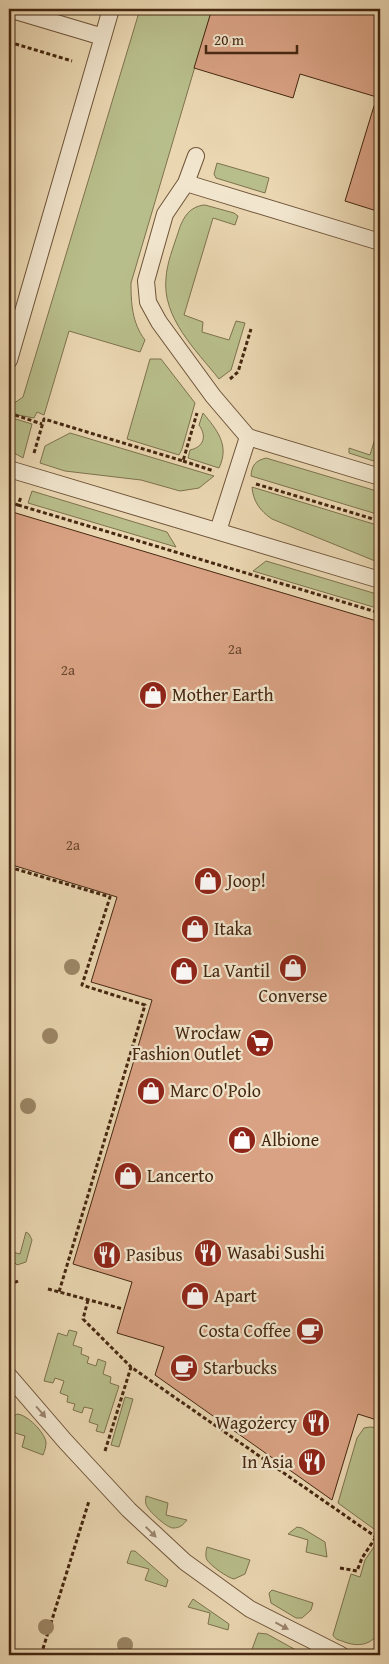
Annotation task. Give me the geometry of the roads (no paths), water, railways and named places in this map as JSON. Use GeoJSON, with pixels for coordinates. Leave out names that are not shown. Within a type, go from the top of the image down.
{"type":"FeatureCollection","features":[{"type":"Feature","properties":{"kind":"lane"},"geometry":{"type":"LineString","coordinates":[[9,9],[103,37]]}},
{"type":"Feature","properties":{"kind":"lane"},"geometry":{"type":"LineString","coordinates":[[9,360],[112,9]]}},
{"type":"Feature","properties":{"kind":"lane"},"geometry":{"type":"LineString","coordinates":[[196,156],[186,182],[165,214],[146,281],[148,302],[159,322],[213,396],[248,437],[380,477]]}},
{"type":"Feature","properties":{"kind":"lane"},"geometry":{"type":"LineString","coordinates":[[186,182],[380,242]]}},
{"type":"Feature","properties":{"kind":"lane"},"geometry":{"type":"LineString","coordinates":[[218,531],[248,437]]}},
{"type":"Feature","properties":{"kind":"lane"},"geometry":{"type":"LineString","coordinates":[[9,469],[380,580]]}},
{"type":"Feature","properties":{"kind":"lane"},"geometry":{"type":"LineString","coordinates":[[9,1376],[65,1441],[129,1510],[186,1562],[218,1588],[250,1609],[341,1655]]}},
{"type":"Feature","properties":{"kind":"place","name":"Mother Earth"},"geometry":{"type":"Point","coordinates":[153,695]}},
{"type":"Feature","properties":{"kind":"place","name":"Joop!"},"geometry":{"type":"Point","coordinates":[208,881]}},
{"type":"Feature","properties":{"kind":"place","name":"Itaka"},"geometry":{"type":"Point","coordinates":[195,929]}},
{"type":"Feature","properties":{"kind":"place","name":"Converse"},"geometry":{"type":"Point","coordinates":[293,968]}},
{"type":"Feature","properties":{"kind":"place","name":"La Vantil"},"geometry":{"type":"Point","coordinates":[184,971]}},
{"type":"Feature","properties":{"kind":"place","name":"Wrocław Fashion Outlet"},"geometry":{"type":"Point","coordinates":[260,1043]}},
{"type":"Feature","properties":{"kind":"place","name":"Marc O'Polo"},"geometry":{"type":"Point","coordinates":[151,1091]}},
{"type":"Feature","properties":{"kind":"place","name":"Albione"},"geometry":{"type":"Point","coordinates":[242,1140]}},
{"type":"Feature","properties":{"kind":"place","name":"Lancerto"},"geometry":{"type":"Point","coordinates":[128,1176]}},
{"type":"Feature","properties":{"kind":"place","name":"Wasabi Sushi"},"geometry":{"type":"Point","coordinates":[208,1253]}},
{"type":"Feature","properties":{"kind":"place","name":"Pasibus"},"geometry":{"type":"Point","coordinates":[107,1255]}},
{"type":"Feature","properties":{"kind":"place","name":"Apart"},"geometry":{"type":"Point","coordinates":[195,1296]}},
{"type":"Feature","properties":{"kind":"place","name":"Costa Coffee"},"geometry":{"type":"Point","coordinates":[310,1331]}},
{"type":"Feature","properties":{"kind":"place","name":"Starbucks"},"geometry":{"type":"Point","coordinates":[184,1368]}},
{"type":"Feature","properties":{"kind":"place","name":"Wagożercy"},"geometry":{"type":"Point","coordinates":[316,1423]}},
{"type":"Feature","properties":{"kind":"place","name":"In Asia"},"geometry":{"type":"Point","coordinates":[312,1462]}}]}
